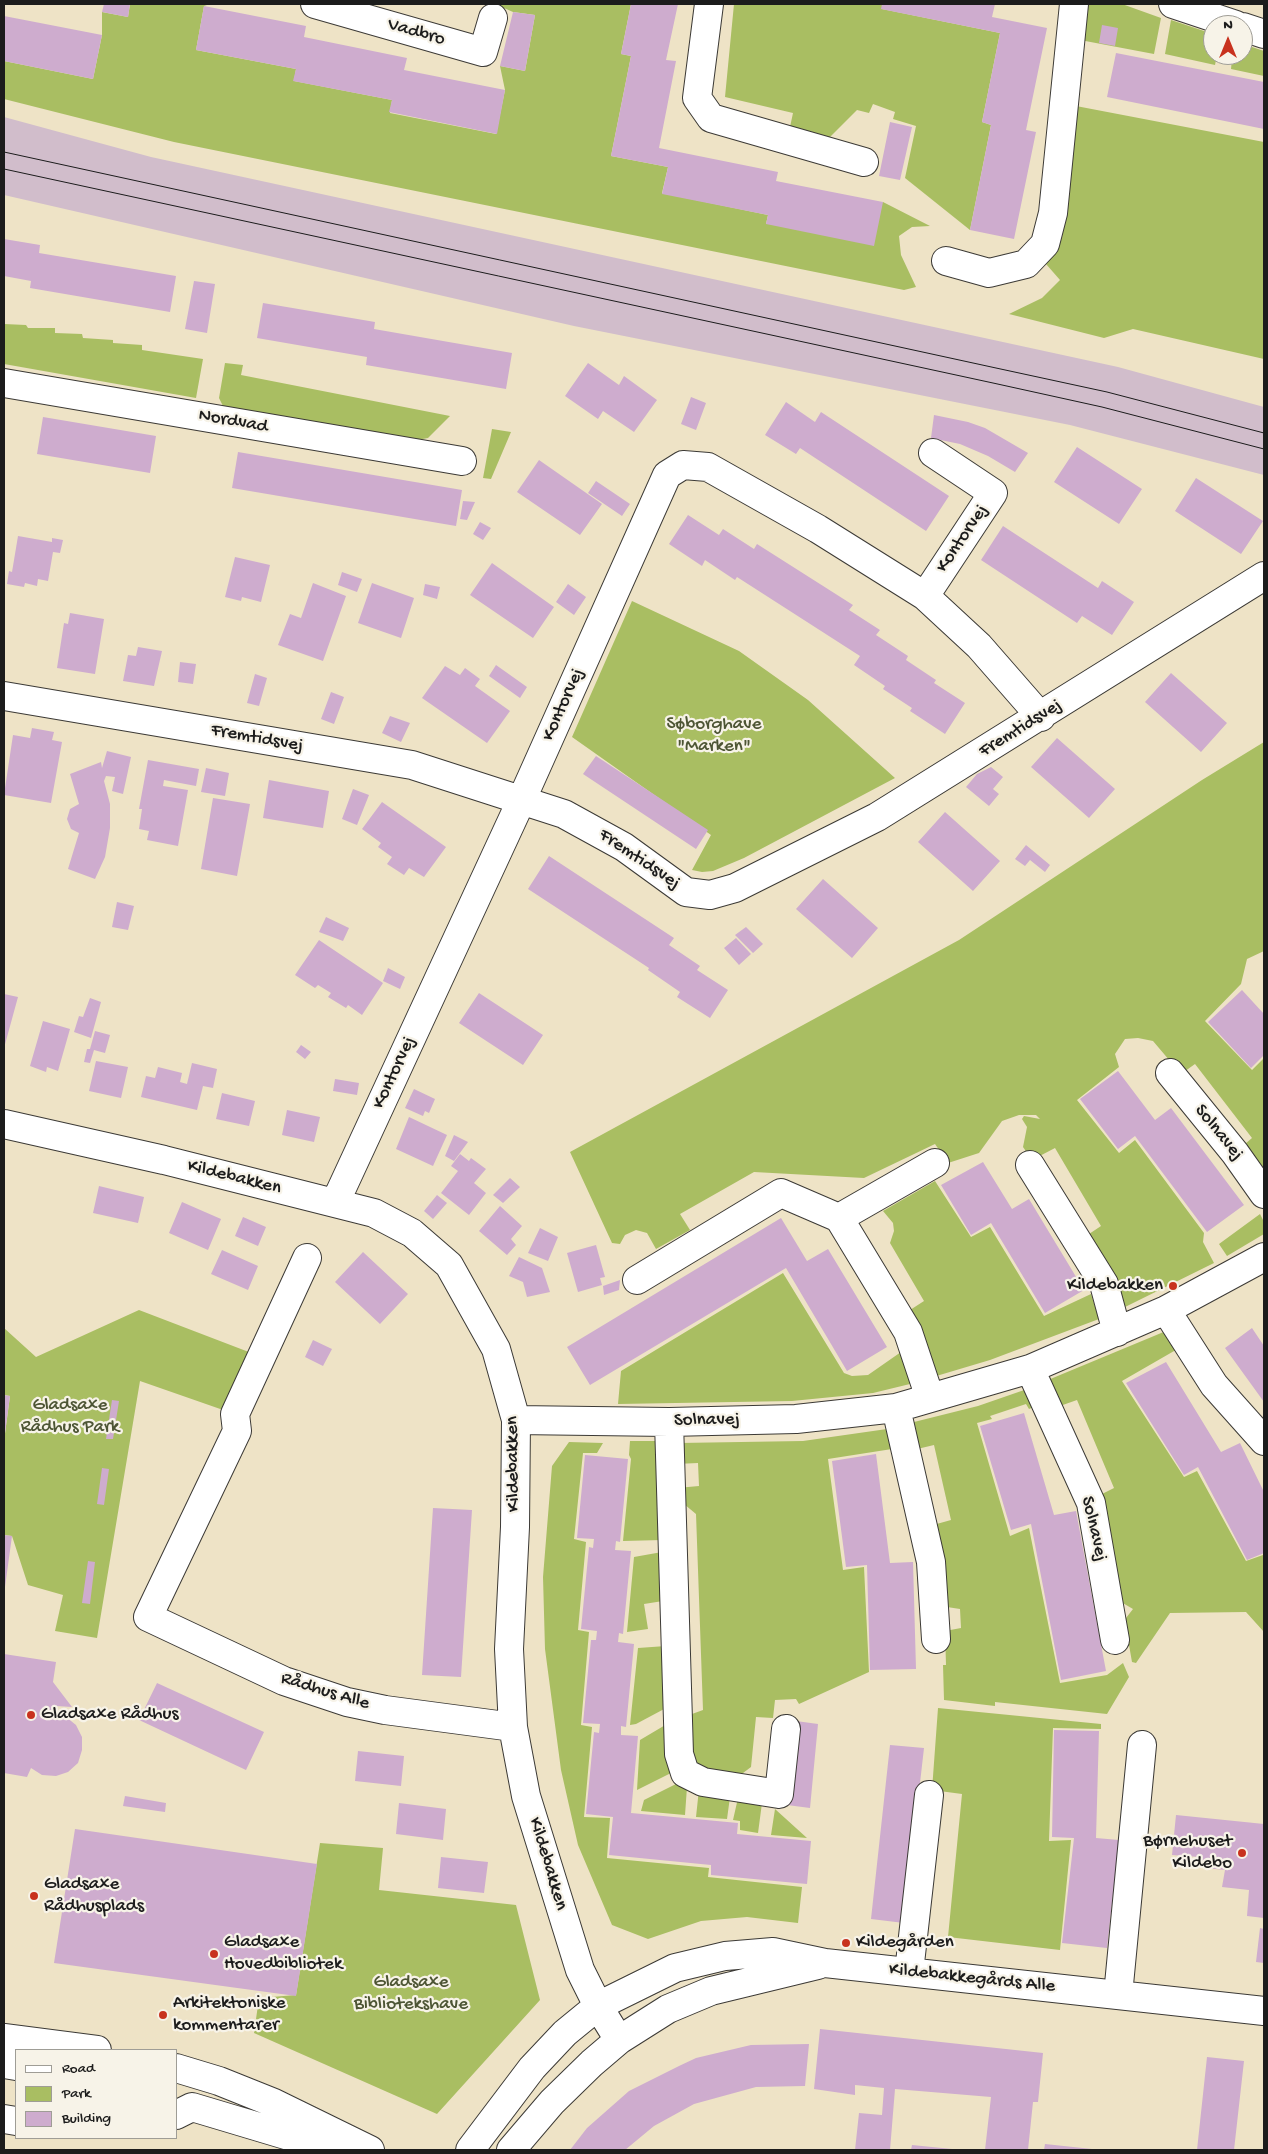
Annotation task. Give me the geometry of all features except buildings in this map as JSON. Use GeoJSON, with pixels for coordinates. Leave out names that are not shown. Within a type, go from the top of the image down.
{"type":"FeatureCollection","features":[{"type":"Feature","properties":{"kind":"street","name":"Vadbro"},"geometry":{"type":"LineString","coordinates":[[315,4],[483,52],[493,18]]}},
{"type":"Feature","properties":{"kind":"street"},"geometry":{"type":"LineString","coordinates":[[708,4],[697,98],[712,118],[864,162]]}},
{"type":"Feature","properties":{"kind":"street"},"geometry":{"type":"LineString","coordinates":[[946,261],[989,273],[1026,264],[1046,244],[1053,213],[1074,4]]}},
{"type":"Feature","properties":{"kind":"street"},"geometry":{"type":"LineString","coordinates":[[1173,4],[1206,15]]}},
{"type":"Feature","properties":{"kind":"street","name":"Nordvad"},"geometry":{"type":"LineString","coordinates":[[4,383],[462,461]]}},
{"type":"Feature","properties":{"kind":"street","name":"Kontorvej"},"geometry":{"type":"LineString","coordinates":[[925,596],[993,493],[933,453]]}},
{"type":"Feature","properties":{"kind":"street","name":"Kontorvej"},"geometry":{"type":"LineString","coordinates":[[335,1203],[522,799],[667,475],[683,465],[708,467],[818,528],[925,596],[979,646],[1042,717]]}},
{"type":"Feature","properties":{"kind":"street","name":"Fremtidsvej"},"geometry":{"type":"LineString","coordinates":[[4,696],[412,765],[564,814],[624,847],[686,892],[710,895],[735,888],[877,817],[1042,717],[1264,576]]}},
{"type":"Feature","properties":{"kind":"street","name":"Solnavej"},"geometry":{"type":"LineString","coordinates":[[1170,1073],[1235,1153],[1264,1194]]}},
{"type":"Feature","properties":{"kind":"street","name":"Kildebakken"},"geometry":{"type":"LineString","coordinates":[[4,1124],[164,1160],[374,1213],[412,1232],[449,1265],[496,1349],[516,1420],[515,1527],[509,1649],[513,1727],[526,1796],[580,1970],[598,2006],[619,2040]]}},
{"type":"Feature","properties":{"kind":"street"},"geometry":{"type":"LineString","coordinates":[[839,1218],[935,1163]]}},
{"type":"Feature","properties":{"kind":"street"},"geometry":{"type":"LineString","coordinates":[[1030,1165],[1104,1284],[1117,1332]]}},
{"type":"Feature","properties":{"kind":"street"},"geometry":{"type":"LineString","coordinates":[[637,1280],[781,1193],[839,1218],[908,1332],[930,1398]]}},
{"type":"Feature","properties":{"kind":"street","name":"Solnavej"},"geometry":{"type":"LineString","coordinates":[[516,1420],[669,1422],[796,1419],[896,1408],[1030,1369],[1166,1310],[1264,1257]]}},
{"type":"Feature","properties":{"kind":"street","name":"Rådhus Alle"},"geometry":{"type":"LineString","coordinates":[[307,1258],[235,1414],[237,1431],[148,1617],[284,1681],[347,1702],[385,1710],[513,1727]]}},
{"type":"Feature","properties":{"kind":"street"},"geometry":{"type":"LineString","coordinates":[[1166,1310],[1214,1385],[1264,1441]]}},
{"type":"Feature","properties":{"kind":"street","name":"Solnavej"},"geometry":{"type":"LineString","coordinates":[[1030,1369],[1091,1503],[1115,1640]]}},
{"type":"Feature","properties":{"kind":"street"},"geometry":{"type":"LineString","coordinates":[[896,1408],[931,1562],[936,1640]]}},
{"type":"Feature","properties":{"kind":"street"},"geometry":{"type":"LineString","coordinates":[[669,1422],[679,1754],[685,1773],[703,1782],[779,1794],[786,1729]]}},
{"type":"Feature","properties":{"kind":"street"},"geometry":{"type":"LineString","coordinates":[[1118,1995],[1142,1745]]}},
{"type":"Feature","properties":{"kind":"street"},"geometry":{"type":"LineString","coordinates":[[909,1972],[929,1795]]}},
{"type":"Feature","properties":{"kind":"street","name":"Kildebakkegårds Alle"},"geometry":{"type":"LineString","coordinates":[[470,2150],[532,2068],[565,2033],[598,2006],[675,1968],[725,1956],[773,1952],[825,1963],[1264,2011]]}},
{"type":"Feature","properties":{"kind":"street","name":"Kildebakkegårds Alle"},"geometry":{"type":"LineString","coordinates":[[511,2150],[552,2102],[619,2040],[668,2009],[712,1991],[825,1963]]}},
{"type":"Feature","properties":{"kind":"street"},"geometry":{"type":"LineString","coordinates":[[4,2038],[88,2049]]}},
{"type":"Feature","properties":{"kind":"street"},"geometry":{"type":"LineString","coordinates":[[178,2069],[219,2081],[274,2103],[370,2150]]}},
{"type":"Feature","properties":{"kind":"street"},"geometry":{"type":"LineString","coordinates":[[182,2108],[294,2150]]}},
{"type":"Feature","properties":{"kind":"street"},"geometry":{"type":"LineString","coordinates":[[182,2108],[299,2139],[323,2150]]}},
{"type":"Feature","properties":{"kind":"shaded area"},"geometry":{"type":"Polygon","coordinates":[[[4,117],[151,157],[1118,367],[1264,407],[1264,475],[1070,425],[574,326],[4,195],[4,117]]]}},
{"type":"Feature","properties":{"kind":"green space"},"geometry":{"type":"Polygon","coordinates":[[[130,4],[210,4],[204,6],[196,50],[296,69],[294,81],[392,100],[390,113],[496,134],[505,90],[500,66],[525,71],[535,15],[513,12],[495,4],[631,4],[621,54],[631,56],[611,156],[668,167],[662,193],[768,215],[766,224],[883,202],[930,226],[912,227],[899,236],[901,255],[916,287],[904,290],[174,142],[4,99],[4,61],[93,79],[102,35],[102,12],[128,17],[130,4]]]}},
{"type":"Feature","properties":{"kind":"green space"},"geometry":{"type":"Polygon","coordinates":[[[734,4],[882,4],[882,9],[1000,33],[982,122],[991,125],[970,230],[905,178],[916,126],[893,119],[895,112],[873,104],[869,113],[857,110],[828,139],[790,127],[793,113],[725,97],[734,4]]]}},
{"type":"Feature","properties":{"kind":"green space"},"geometry":{"type":"Polygon","coordinates":[[[1085,4],[1122,4],[1161,18],[1154,54],[1080,40],[1085,4]]]}},
{"type":"Feature","properties":{"kind":"green space"},"geometry":{"type":"Polygon","coordinates":[[[1171,20],[1203,31],[1203,62],[1165,54],[1171,20]]]}},
{"type":"Feature","properties":{"kind":"green space"},"geometry":{"type":"Polygon","coordinates":[[[1253,47],[1264,51],[1264,76],[1231,69],[1231,65],[1253,65],[1253,47]]]}},
{"type":"Feature","properties":{"kind":"green space"},"geometry":{"type":"Polygon","coordinates":[[[1076,106],[1264,142],[1264,359],[1133,329],[1104,338],[1009,314],[1042,298],[1060,280],[1046,264],[1062,238],[1076,106]]]}},
{"type":"Feature","properties":{"kind":"green space"},"geometry":{"type":"Polygon","coordinates":[[[4,324],[26,325],[28,328],[55,328],[55,333],[82,334],[83,338],[113,340],[113,343],[142,345],[142,350],[203,359],[196,398],[4,364],[4,324]]]}},
{"type":"Feature","properties":{"kind":"green space"},"geometry":{"type":"Polygon","coordinates":[[[225,363],[243,365],[241,375],[450,416],[428,438],[412,441],[224,408],[219,398],[225,363]]]}},
{"type":"Feature","properties":{"kind":"green space"},"geometry":{"type":"Polygon","coordinates":[[[492,429],[511,432],[491,479],[483,478],[492,429]]]}},
{"type":"Feature","properties":{"kind":"green space","name":"Søborghave \"Marken\""},"geometry":{"type":"Polygon","coordinates":[[[632,601],[739,651],[808,700],[895,778],[744,858],[713,871],[702,872],[692,870],[711,835],[572,737],[632,601]]]}},
{"type":"Feature","properties":{"kind":"green space"},"geometry":{"type":"Polygon","coordinates":[[[1264,742],[1264,951],[1247,959],[1241,984],[1205,1021],[1252,1070],[1264,1058],[1264,1184],[1238,1150],[1252,1138],[1195,1064],[1181,1074],[1153,1041],[1138,1038],[1125,1039],[1115,1054],[1119,1067],[1077,1100],[1119,1153],[1135,1140],[1204,1233],[1203,1242],[1214,1263],[1121,1309],[1083,1238],[1101,1226],[1055,1148],[1032,1160],[1023,1147],[1027,1127],[1022,1119],[1024,1116],[1040,1119],[1036,1115],[1019,1115],[1002,1121],[979,1153],[948,1163],[935,1144],[864,1178],[754,1172],[680,1214],[690,1230],[656,1249],[647,1233],[636,1230],[625,1235],[620,1244],[612,1243],[570,1152],[959,940],[1202,780],[1264,742]]]}},
{"type":"Feature","properties":{"kind":"green space"},"geometry":{"type":"Polygon","coordinates":[[[935,1181],[971,1237],[990,1227],[1044,1316],[1091,1294],[1099,1319],[990,1360],[933,1377],[907,1312],[924,1301],[890,1243],[894,1231],[893,1223],[883,1211],[935,1181]]]}},
{"type":"Feature","properties":{"kind":"green space"},"geometry":{"type":"Polygon","coordinates":[[[1260,1214],[1264,1222],[1264,1234],[1227,1256],[1219,1244],[1260,1214]]]}},
{"type":"Feature","properties":{"kind":"green space"},"geometry":{"type":"Polygon","coordinates":[[[783,1273],[844,1373],[852,1376],[868,1375],[901,1352],[913,1376],[910,1384],[873,1393],[792,1401],[618,1404],[621,1371],[783,1273]]]}},
{"type":"Feature","properties":{"kind":"green space","name":"Gladsaxe Rådhus Park"},"geometry":{"type":"Polygon","coordinates":[[[139,1310],[254,1354],[226,1411],[140,1381],[97,1638],[55,1631],[63,1595],[28,1585],[12,1536],[4,1535],[4,1441],[10,1396],[4,1395],[4,1328],[36,1357],[139,1310]]]}},
{"type":"Feature","properties":{"kind":"green space"},"geometry":{"type":"Polygon","coordinates":[[[1166,1331],[1181,1347],[1122,1381],[1184,1477],[1197,1471],[1246,1561],[1263,1555],[1264,1632],[1246,1612],[1170,1613],[1136,1663],[1132,1662],[1129,1645],[1124,1640],[1119,1627],[1133,1609],[1121,1602],[1098,1496],[1114,1488],[1077,1400],[1057,1407],[1048,1380],[1166,1331]]]}},
{"type":"Feature","properties":{"kind":"green space"},"geometry":{"type":"Polygon","coordinates":[[[1030,1388],[1039,1405],[1029,1409],[1026,1404],[990,1416],[992,1419],[977,1423],[1010,1536],[1029,1528],[1060,1683],[1107,1675],[1123,1663],[1129,1677],[1107,1714],[995,1702],[995,1706],[944,1700],[943,1665],[946,1665],[945,1631],[961,1628],[960,1609],[947,1607],[933,1525],[951,1520],[934,1445],[913,1450],[906,1424],[978,1406],[1030,1388]]]}},
{"type":"Feature","properties":{"kind":"green space"},"geometry":{"type":"Polygon","coordinates":[[[887,1429],[892,1449],[828,1459],[843,1570],[864,1567],[869,1672],[799,1704],[796,1699],[775,1700],[773,1718],[756,1717],[751,1767],[739,1776],[703,1769],[694,1760],[686,1722],[692,1714],[703,1710],[696,1514],[678,1499],[677,1488],[699,1486],[698,1463],[676,1464],[679,1443],[803,1441],[887,1429]]]}},
{"type":"Feature","properties":{"kind":"green space"},"geometry":{"type":"Polygon","coordinates":[[[630,1441],[658,1441],[662,1540],[623,1541],[631,1459],[629,1455],[630,1441]]]}},
{"type":"Feature","properties":{"kind":"green space"},"geometry":{"type":"Polygon","coordinates":[[[569,1442],[603,1443],[597,1453],[583,1453],[574,1539],[586,1542],[578,1630],[589,1632],[581,1725],[592,1727],[584,1817],[610,1818],[607,1858],[709,1868],[708,1877],[802,1887],[798,1923],[747,1917],[701,1921],[648,1939],[612,1925],[578,1845],[561,1770],[545,1649],[543,1577],[552,1466],[569,1442]]]}},
{"type":"Feature","properties":{"kind":"green space"},"geometry":{"type":"Polygon","coordinates":[[[662,1552],[663,1601],[644,1604],[648,1629],[627,1632],[634,1557],[662,1552]]]}},
{"type":"Feature","properties":{"kind":"green space"},"geometry":{"type":"Polygon","coordinates":[[[666,1646],[666,1708],[636,1724],[630,1725],[638,1648],[666,1646]]]}},
{"type":"Feature","properties":{"kind":"green space"},"geometry":{"type":"Polygon","coordinates":[[[938,1708],[1101,1724],[1101,1729],[1053,1728],[1049,1841],[1071,1840],[1060,1950],[948,1937],[962,1794],[932,1790],[938,1708]]]}},
{"type":"Feature","properties":{"kind":"green space"},"geometry":{"type":"Polygon","coordinates":[[[667,1724],[671,1773],[637,1790],[640,1740],[667,1724]]]}},
{"type":"Feature","properties":{"kind":"green space"},"geometry":{"type":"Polygon","coordinates":[[[676,1784],[687,1787],[685,1815],[641,1811],[644,1800],[676,1784]]]}},
{"type":"Feature","properties":{"kind":"green space"},"geometry":{"type":"Polygon","coordinates":[[[699,1789],[730,1797],[727,1819],[696,1817],[699,1789]]]}},
{"type":"Feature","properties":{"kind":"green space"},"geometry":{"type":"Polygon","coordinates":[[[738,1798],[762,1803],[758,1833],[740,1830],[740,1821],[733,1820],[738,1798]]]}},
{"type":"Feature","properties":{"kind":"green space"},"geometry":{"type":"Polygon","coordinates":[[[775,1809],[807,1838],[771,1835],[775,1809]]]}},
{"type":"Feature","properties":{"kind":"green space","name":"Gladsaxe Bibliotekshave"},"geometry":{"type":"Polygon","coordinates":[[[320,1843],[383,1848],[379,1890],[516,1905],[540,2000],[437,2114],[254,2033],[259,1998],[296,1995],[320,1843]]]}},
{"type":"Feature","properties":{"kind":"tram line"},"geometry":{"type":"LineString","coordinates":[[4,152],[1107,392],[1264,433]]}},
{"type":"Feature","properties":{"kind":"tram line"},"geometry":{"type":"LineString","coordinates":[[4,169],[1102,407],[1264,449]]}},
{"type":"Feature","properties":{"kind":"place","name":"Kildebakken"},"geometry":{"type":"Point","coordinates":[1173,1286]}},
{"type":"Feature","properties":{"kind":"place","name":"Gladsaxe Rådhus"},"geometry":{"type":"Point","coordinates":[31,1715]}},
{"type":"Feature","properties":{"kind":"place","name":"Børnehuset Kildebo"},"geometry":{"type":"Point","coordinates":[1242,1853]}},
{"type":"Feature","properties":{"kind":"place","name":"Gladsaxe Rådhusplads"},"geometry":{"type":"Point","coordinates":[34,1896]}},
{"type":"Feature","properties":{"kind":"place","name":"Kildegården"},"geometry":{"type":"Point","coordinates":[846,1943]}},
{"type":"Feature","properties":{"kind":"place","name":"Gladsaxe Hovedbibliotek"},"geometry":{"type":"Point","coordinates":[214,1954]}},
{"type":"Feature","properties":{"kind":"place","name":"Arkitektoniske kommentarer"},"geometry":{"type":"Point","coordinates":[163,2015]}}]}
